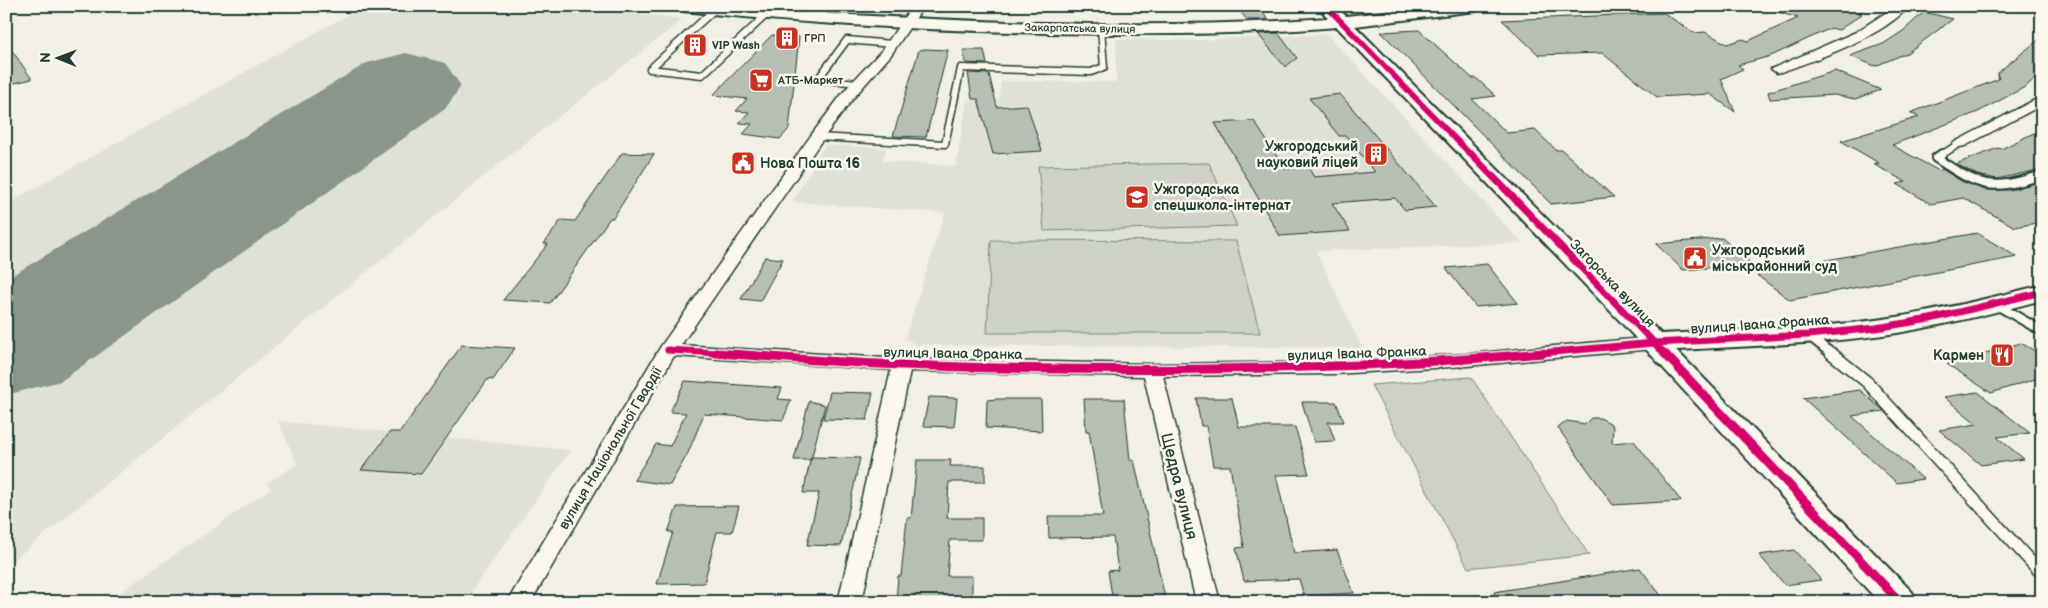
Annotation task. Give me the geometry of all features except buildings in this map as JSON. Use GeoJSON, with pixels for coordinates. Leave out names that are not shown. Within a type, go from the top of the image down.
{"type":"FeatureCollection","features":[{"type":"Feature","properties":{"kind":"street","name":"Закарпатська вулиця"},"geometry":{"type":"LineString","coordinates":[[684,6],[765,16],[823,13],[906,24],[1226,30],[1342,23],[1475,6]]}},
{"type":"Feature","properties":{"kind":"street","name":"вулиця Національної Гвардії"},"geometry":{"type":"LineString","coordinates":[[519,602],[668,350],[817,137],[858,83],[892,44],[918,6]]}},
{"type":"Feature","properties":{"kind":"street","name":"Загорська вулиця"},"geometry":{"type":"LineString","coordinates":[[1326,6],[1654,343],[1900,602]]}},
{"type":"Feature","properties":{"kind":"street"},"geometry":{"type":"LineString","coordinates":[[1777,69],[1820,54],[1893,16],[1903,6]]}},
{"type":"Feature","properties":{"kind":"street"},"geometry":{"type":"LineString","coordinates":[[1960,143],[2042,100]]}},
{"type":"Feature","properties":{"kind":"street","name":"вулиця Івана Франка"},"geometry":{"type":"LineString","coordinates":[[668,350],[902,366],[1152,370],[1334,368],[1467,360],[1654,343],[1808,335],[1876,328],[1994,304],[2042,292]]}},
{"type":"Feature","properties":{"kind":"street"},"geometry":{"type":"LineString","coordinates":[[850,602],[902,366]]}},
{"type":"Feature","properties":{"kind":"street","name":"Щедра вулиця"},"geometry":{"type":"LineString","coordinates":[[1152,370],[1208,602]]}},
{"type":"Feature","properties":{"kind":"lane"},"geometry":{"type":"LineString","coordinates":[[709,8],[650,69],[702,75],[765,16]]}},
{"type":"Feature","properties":{"kind":"lane"},"geometry":{"type":"LineString","coordinates":[[817,137],[945,144],[961,68],[1091,72],[1104,67],[1101,29]]}},
{"type":"Feature","properties":{"kind":"lane"},"geometry":{"type":"LineString","coordinates":[[858,83],[818,79],[847,40],[892,44]]}},
{"type":"Feature","properties":{"kind":"lane"},"geometry":{"type":"LineString","coordinates":[[1960,143],[1936,158],[1971,181],[1992,187],[2009,186],[2042,175]]}},
{"type":"Feature","properties":{"kind":"lane"},"geometry":{"type":"LineString","coordinates":[[1994,304],[2042,331]]}},
{"type":"Feature","properties":{"kind":"lane"},"geometry":{"type":"LineString","coordinates":[[1808,335],[1867,382],[2042,574]]}},
{"type":"Feature","properties":{"kind":"shaded area"},"geometry":{"type":"Polygon","coordinates":[[[364,6],[569,6],[683,19],[508,157],[6,566],[6,204],[364,6]]]}},
{"type":"Feature","properties":{"kind":"shaded area","name":"Ужгородська спецшкола-інтернат"},"geometry":{"type":"Polygon","coordinates":[[[1327,34],[1522,243],[1316,251],[1362,348],[916,345],[905,338],[945,213],[792,202],[825,145],[887,148],[882,161],[956,166],[967,100],[999,99],[1001,81],[1116,82],[1116,39],[1197,40],[1327,34]]]}},
{"type":"Feature","properties":{"kind":"shaded area"},"geometry":{"type":"Polygon","coordinates":[[[1209,163],[1237,226],[1044,231],[1038,166],[1209,163]]]}},
{"type":"Feature","properties":{"kind":"shaded area"},"geometry":{"type":"Polygon","coordinates":[[[991,240],[1236,241],[1260,333],[987,333],[991,240]]]}},
{"type":"Feature","properties":{"kind":"shaded area"},"geometry":{"type":"Polygon","coordinates":[[[1471,377],[1589,555],[1468,568],[1371,385],[1471,377]]]}},
{"type":"Feature","properties":{"kind":"shaded area"},"geometry":{"type":"Polygon","coordinates":[[[278,421],[571,450],[464,602],[106,602],[272,488],[266,484],[297,464],[278,421]]]}},
{"type":"Feature","properties":{"kind":"runway"},"geometry":{"type":"LineString","coordinates":[[6,346],[406,86]]}},
{"type":"Feature","properties":{"kind":"cycle path"},"geometry":{"type":"LineString","coordinates":[[1326,6],[1628,315],[1900,602]]}},
{"type":"Feature","properties":{"kind":"cycle path"},"geometry":{"type":"LineString","coordinates":[[668,350],[902,365],[1152,370],[1334,368],[1467,360],[1654,343],[1808,335],[1876,328],[1930,319],[2042,292]]}},
{"type":"Feature","properties":{"kind":"place","name":"ГРП"},"geometry":{"type":"Point","coordinates":[787,38]}},
{"type":"Feature","properties":{"kind":"place","name":"VIP Wash"},"geometry":{"type":"Point","coordinates":[695,45]}},
{"type":"Feature","properties":{"kind":"place","name":"АТБ-Маркет"},"geometry":{"type":"Point","coordinates":[761,80]}},
{"type":"Feature","properties":{"kind":"place","name":"Ужгородський науковий ліцей"},"geometry":{"type":"Point","coordinates":[1376,154]}},
{"type":"Feature","properties":{"kind":"place","name":"Нова Пошта 16"},"geometry":{"type":"Point","coordinates":[743,163]}},
{"type":"Feature","properties":{"kind":"place","name":"Ужгородська спецшкола-інтернат"},"geometry":{"type":"Point","coordinates":[1137,197]}},
{"type":"Feature","properties":{"kind":"place","name":"Ужгородський міськрайонний суд"},"geometry":{"type":"Point","coordinates":[1695,258]}},
{"type":"Feature","properties":{"kind":"place","name":"Кармен"},"geometry":{"type":"Point","coordinates":[2002,355]}}]}
